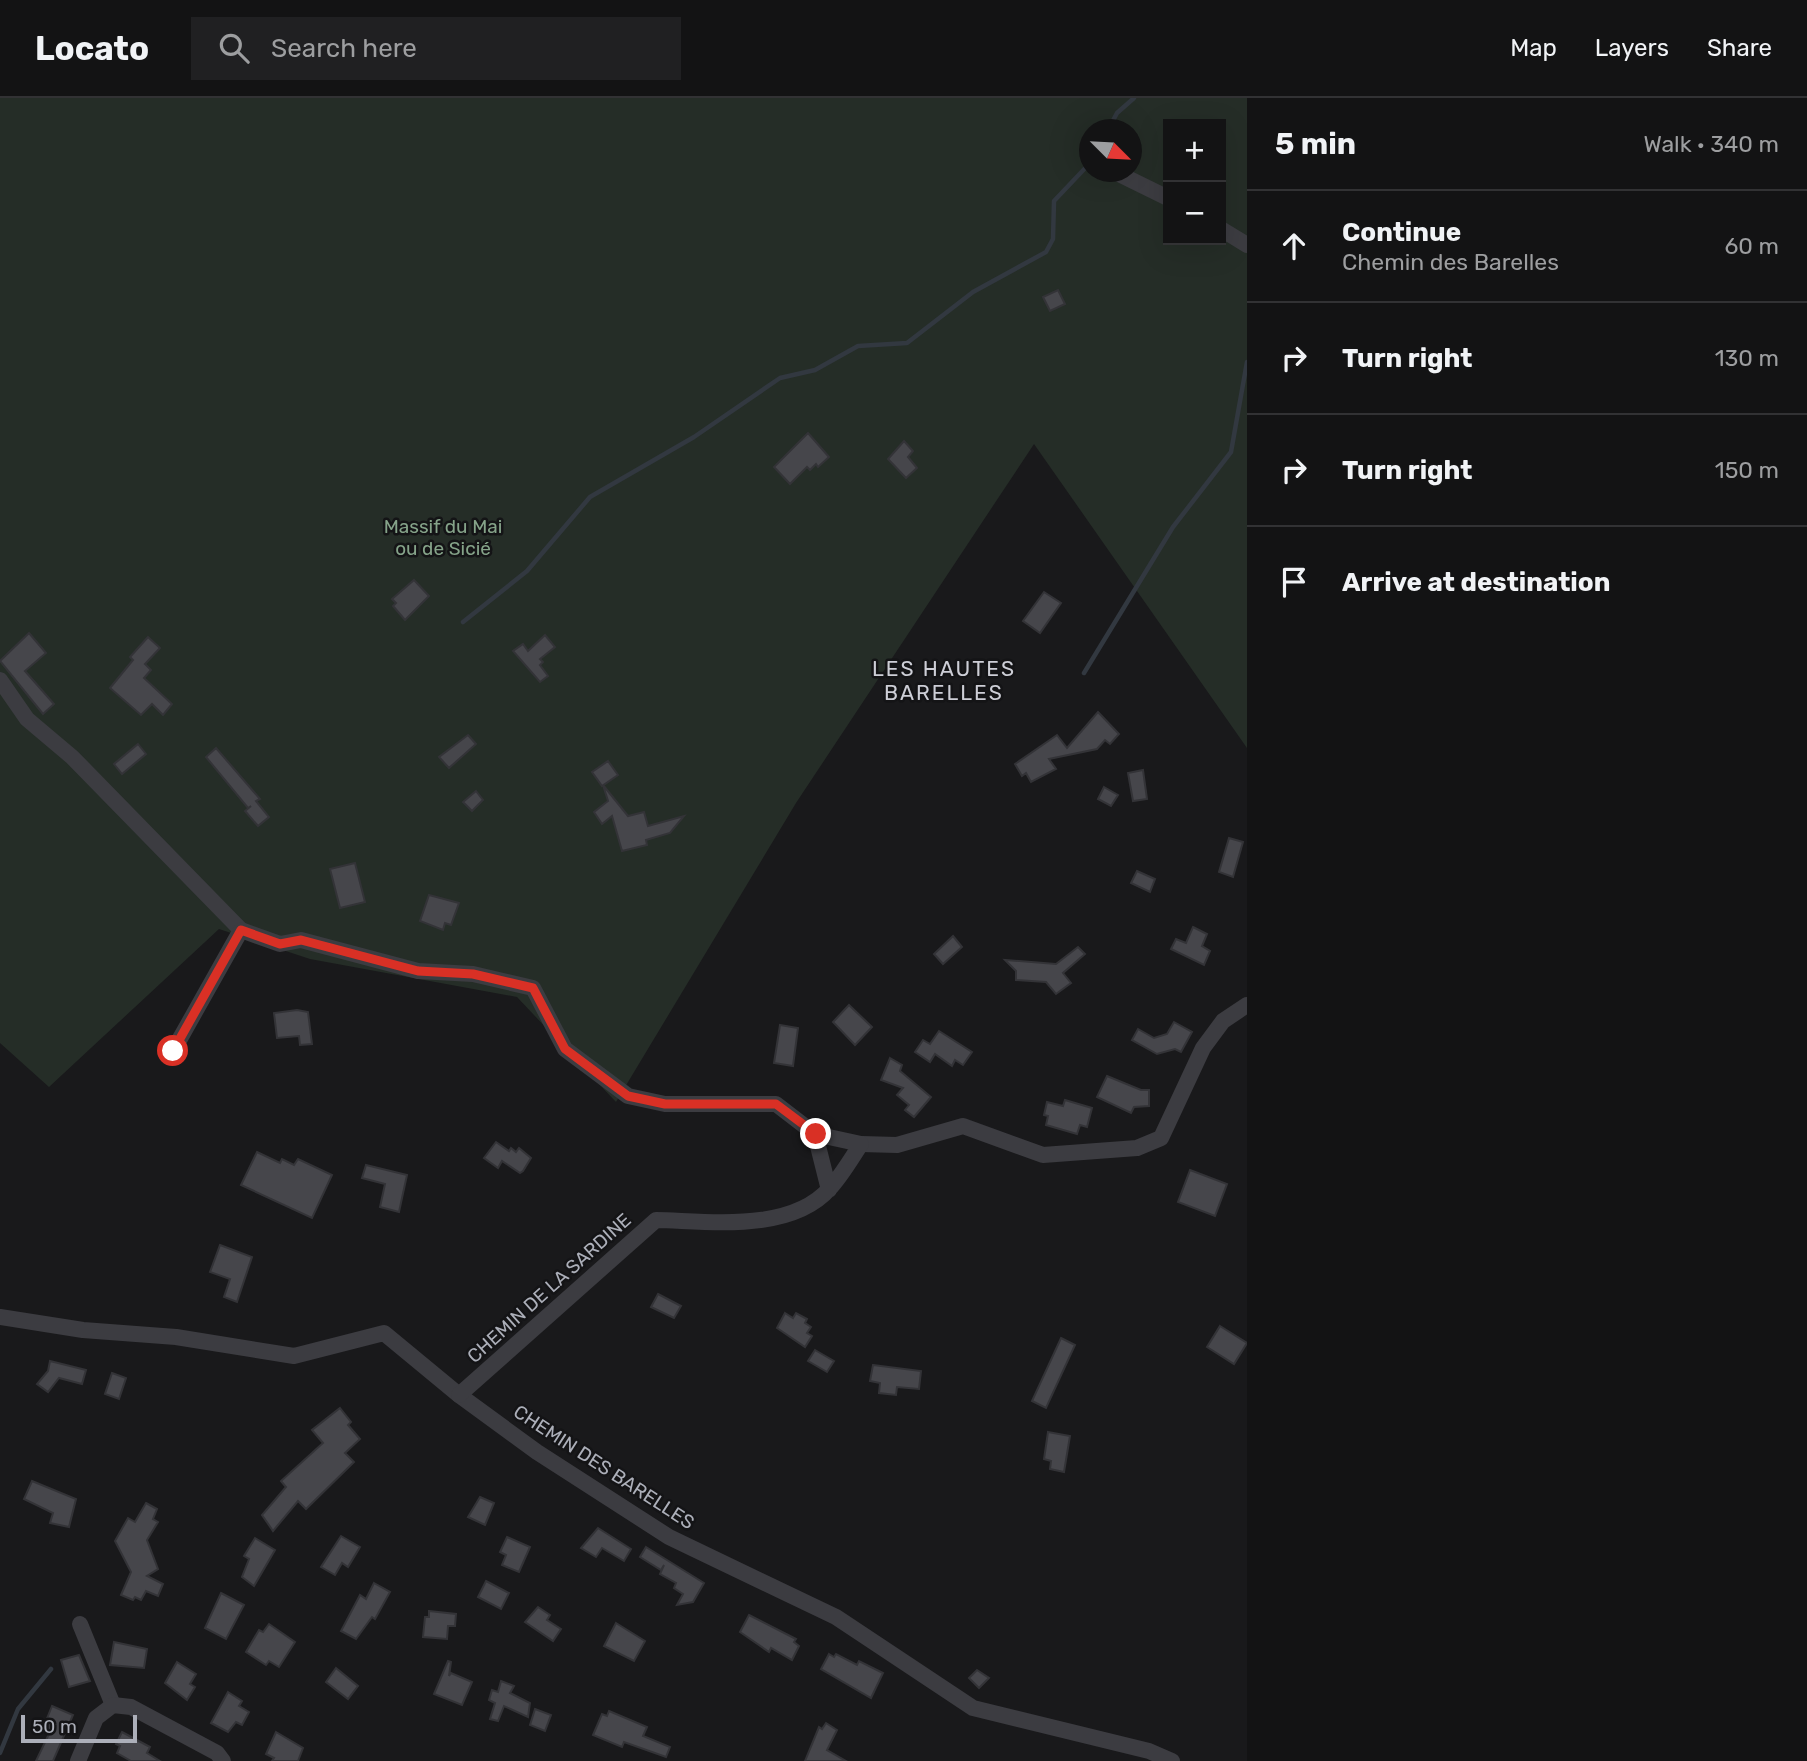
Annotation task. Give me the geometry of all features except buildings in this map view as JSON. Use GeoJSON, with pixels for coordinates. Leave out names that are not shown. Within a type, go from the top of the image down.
{"type":"FeatureCollection","features":[{"type":"Feature","properties":{"kind":"street"},"geometry":{"type":"LineString","coordinates":[[1135,182],[1163,196]]}},
{"type":"Feature","properties":{"kind":"street"},"geometry":{"type":"LineString","coordinates":[[1226,232],[1247,245]]}},
{"type":"Feature","properties":{"kind":"street"},"geometry":{"type":"LineString","coordinates":[[0,680],[27,719],[72,757],[241,930],[280,944],[301,940],[418,971],[473,974],[533,988],[565,1049],[628,1096],[665,1104],[776,1104],[816,1134],[861,1144],[897,1145],[963,1126],[1043,1155],[1137,1148],[1161,1138],[1203,1048],[1223,1021],[1247,1005]]}},
{"type":"Feature","properties":{"kind":"street"},"geometry":{"type":"LineString","coordinates":[[173,1051],[241,930]]}},
{"type":"Feature","properties":{"kind":"street"},"geometry":{"type":"LineString","coordinates":[[816,1134],[829,1190]]}},
{"type":"Feature","properties":{"kind":"street"},"geometry":{"type":"LineString","coordinates":[[829,1190],[861,1144]]}},
{"type":"Feature","properties":{"kind":"street","name":"CHEMIN DE LA SARDINE"},"geometry":{"type":"LineString","coordinates":[[459,1395],[656,1220],[762,1223],[813,1202],[829,1190]]}},
{"type":"Feature","properties":{"kind":"street","name":"CHEMIN DES BARELLES"},"geometry":{"type":"LineString","coordinates":[[0,1317],[83,1330],[176,1337],[294,1356],[384,1333],[459,1395],[537,1452],[669,1537],[836,1617],[973,1708],[1149,1751],[1172,1761]]}},
{"type":"Feature","properties":{"kind":"street"},"geometry":{"type":"LineString","coordinates":[[79,1624],[113,1705]]}},
{"type":"Feature","properties":{"kind":"street"},"geometry":{"type":"LineString","coordinates":[[78,1761],[96,1718],[113,1705],[131,1707],[217,1753],[223,1761]]}},
{"type":"Feature","properties":{"kind":"green space","name":"Massif du Mai ou de Sicié"},"geometry":{"type":"Polygon","coordinates":[[[0,98],[1247,98],[1247,748],[1034,444],[796,803],[616,1102],[517,997],[310,959],[219,929],[49,1087],[0,1043],[0,98]]]}},
{"type":"Feature","properties":{"kind":"waterway"},"geometry":{"type":"LineString","coordinates":[[1114,119],[1134,98]]}},
{"type":"Feature","properties":{"kind":"waterway"},"geometry":{"type":"LineString","coordinates":[[463,622],[527,571],[590,497],[694,437],[780,378],[815,370],[858,346],[907,343],[973,292],[1046,252],[1053,239],[1054,201],[1079,175]]}},
{"type":"Feature","properties":{"kind":"waterway"},"geometry":{"type":"LineString","coordinates":[[1084,673],[1173,527],[1231,452],[1247,362]]}},
{"type":"Feature","properties":{"kind":"waterway"},"geometry":{"type":"LineString","coordinates":[[0,1753],[18,1709],[51,1669]]}},
{"type":"Feature","properties":{"kind":"district","name":"LES HAUTES BARELLES"},"geometry":{"type":"Point","coordinates":[944,680]}},
{"type":"Feature","properties":{"kind":"route"},"geometry":{"type":"LineString","coordinates":[[173,1051],[241,930],[280,944],[301,940],[418,971],[473,974],[533,988],[565,1049],[628,1096],[665,1104],[776,1104],[816,1134]]}}]}
